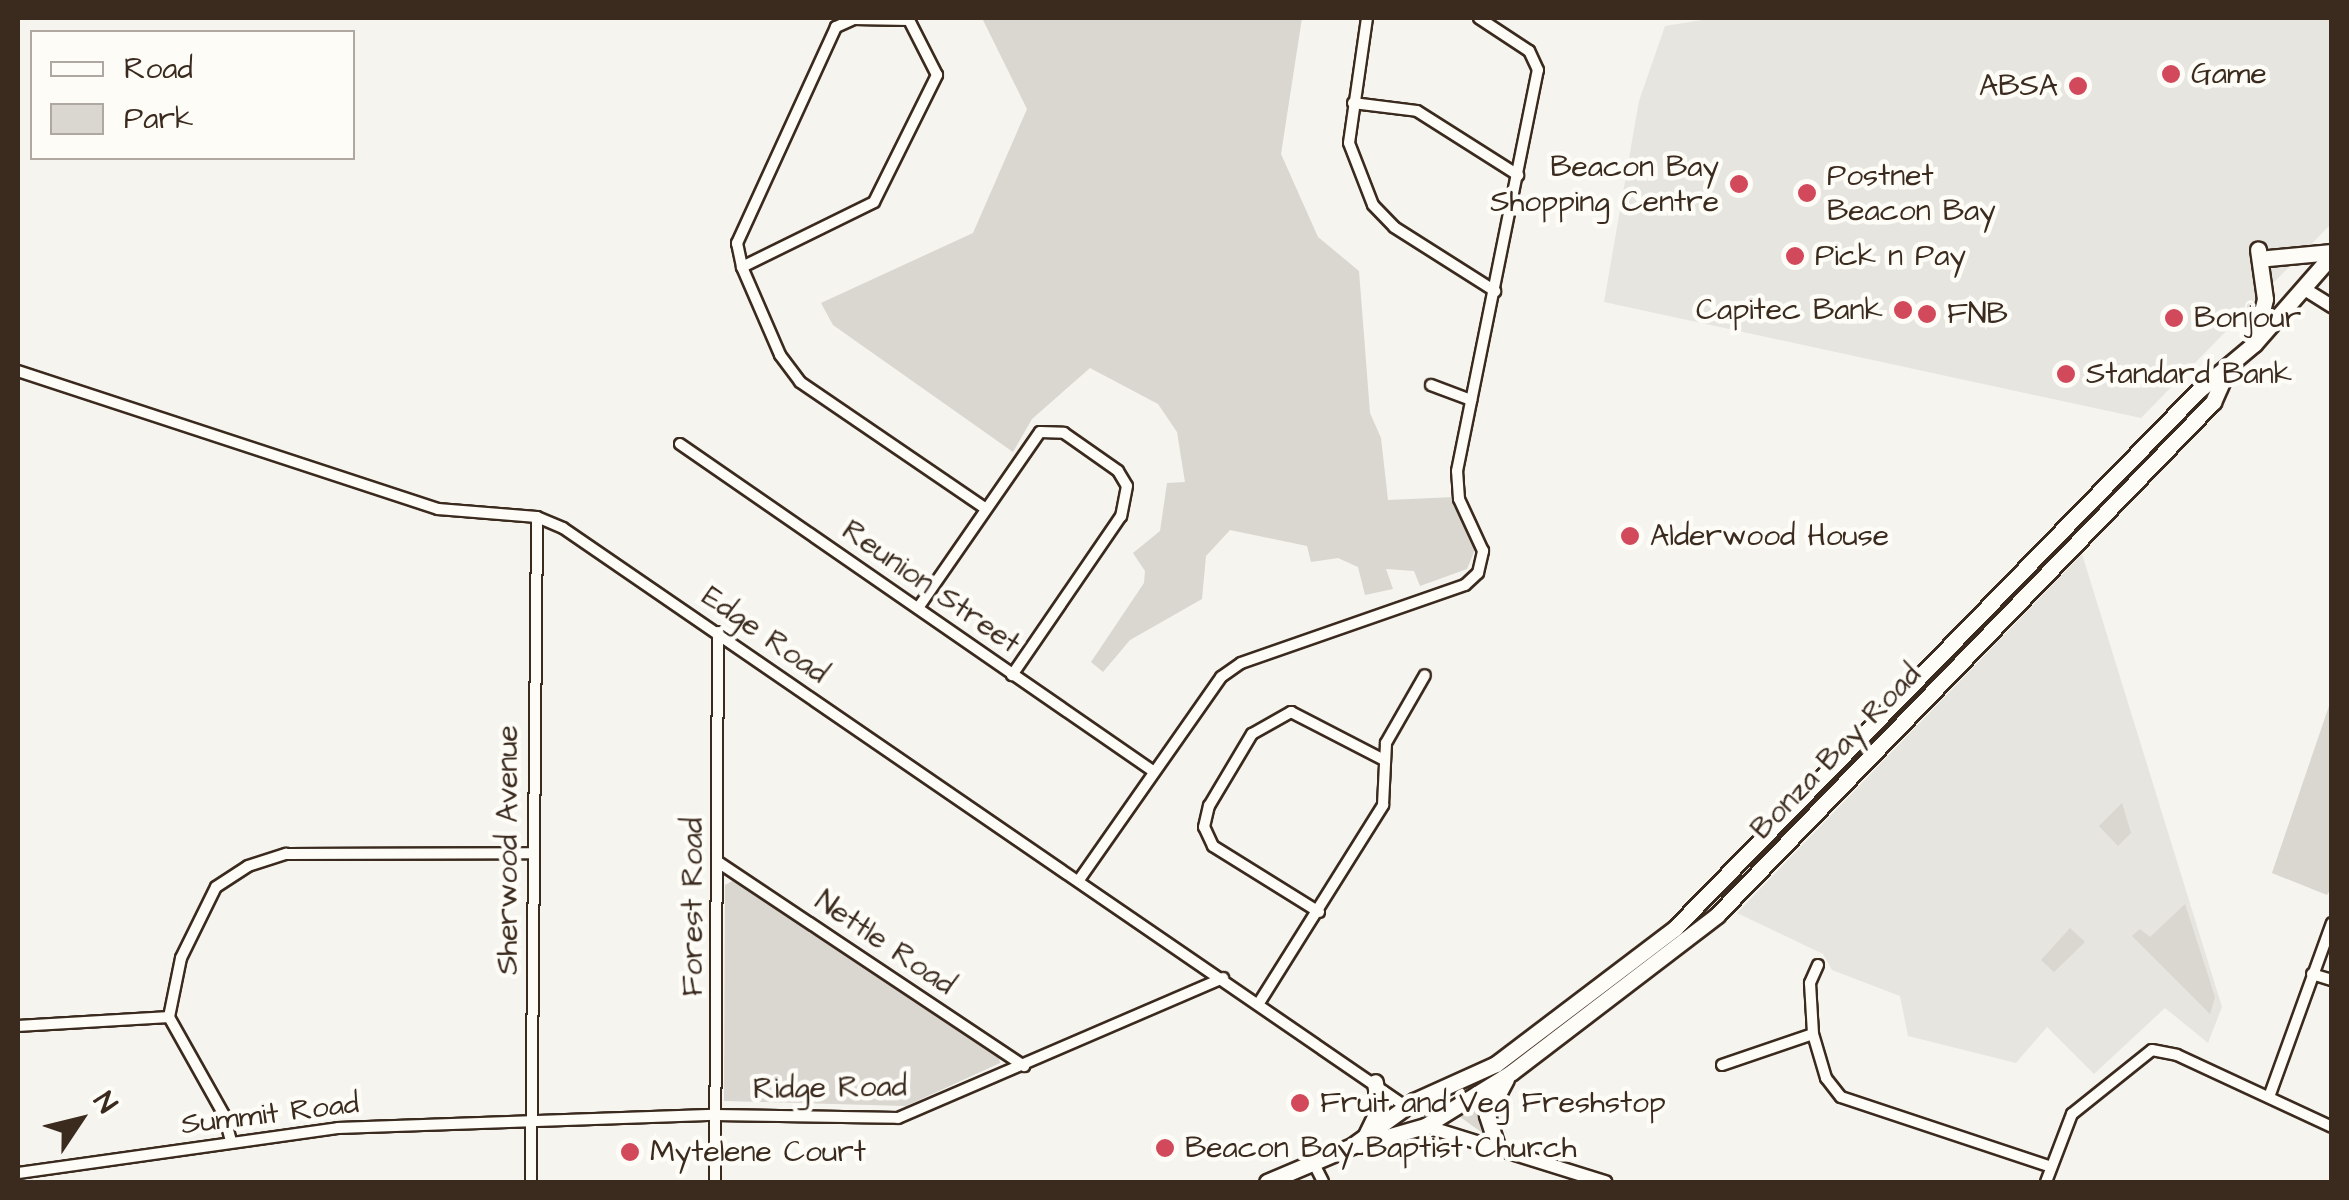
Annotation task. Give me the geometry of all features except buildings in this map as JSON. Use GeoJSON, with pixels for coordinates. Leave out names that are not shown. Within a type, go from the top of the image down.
{"type":"FeatureCollection","features":[{"type":"Feature","properties":{"kind":"main road"},"geometry":{"type":"LineString","coordinates":[[2254,344],[2265,299],[2263,253],[2332,253]]}},
{"type":"Feature","properties":{"kind":"main road","name":"Bonza Bay Road"},"geometry":{"type":"LineString","coordinates":[[1420,1115],[1530,1042],[1675,928],[2200,390],[2254,344],[2306,290],[2332,253]]}},
{"type":"Feature","properties":{"kind":"main road","name":"Bonza Bay Road"},"geometry":{"type":"LineString","coordinates":[[1266,1182],[1512,1072],[1717,915],[2213,402],[2227,370]]}},
{"type":"Feature","properties":{"kind":"main road"},"geometry":{"type":"LineString","coordinates":[[1491,1145],[1487,1115],[1512,1072]]}},
{"type":"Feature","properties":{"kind":"main road"},"geometry":{"type":"LineString","coordinates":[[1358,1142],[1379,1108],[1375,1082]]}},
{"type":"Feature","properties":{"kind":"street"},"geometry":{"type":"LineString","coordinates":[[1367,18],[1353,103],[1350,152],[1378,214],[1495,291]]}},
{"type":"Feature","properties":{"kind":"street"},"geometry":{"type":"LineString","coordinates":[[1079,880],[1212,684],[1234,667],[1465,585],[1482,564],[1481,544],[1456,486],[1538,70],[1529,51],[1479,18]]}},
{"type":"Feature","properties":{"kind":"street"},"geometry":{"type":"LineString","coordinates":[[742,267],[874,202],[937,75],[909,20],[854,19],[836,27],[740,226],[742,267],[780,355],[800,382],[986,509]]}},
{"type":"Feature","properties":{"kind":"street"},"geometry":{"type":"LineString","coordinates":[[1353,103],[1417,111],[1518,175]]}},
{"type":"Feature","properties":{"kind":"street"},"geometry":{"type":"LineString","coordinates":[[2306,290],[2332,306]]}},
{"type":"Feature","properties":{"kind":"street","name":"Edge Road"},"geometry":{"type":"LineString","coordinates":[[18,371],[438,509],[538,518],[718,632],[1420,1115],[1491,1145],[1605,1182]]}},
{"type":"Feature","properties":{"kind":"street"},"geometry":{"type":"LineString","coordinates":[[1431,385],[1471,400]]}},
{"type":"Feature","properties":{"kind":"street"},"geometry":{"type":"LineString","coordinates":[[918,608],[1045,429],[1090,451],[1118,471],[1126,486],[1115,525],[1012,675]]}},
{"type":"Feature","properties":{"kind":"street","name":"Reunion Street"},"geometry":{"type":"LineString","coordinates":[[680,444],[1153,772]]}},
{"type":"Feature","properties":{"kind":"street","name":"Sherwood Avenue"},"geometry":{"type":"LineString","coordinates":[[531,1182],[530,853],[538,518]]}},
{"type":"Feature","properties":{"kind":"street","name":"Forest Road"},"geometry":{"type":"LineString","coordinates":[[715,1182],[718,632]]}},
{"type":"Feature","properties":{"kind":"street"},"geometry":{"type":"LineString","coordinates":[[1259,1003],[1383,805],[1384,760],[1390,734],[1425,674]]}},
{"type":"Feature","properties":{"kind":"street"},"geometry":{"type":"LineString","coordinates":[[1319,912],[1213,846],[1204,830],[1209,806],[1252,734],[1291,712],[1384,760]]}},
{"type":"Feature","properties":{"kind":"street"},"geometry":{"type":"LineString","coordinates":[[231,1141],[224,1115],[170,1016],[181,958],[208,898],[248,866],[286,854],[530,853]]}},
{"type":"Feature","properties":{"kind":"street","name":"Nettle Road"},"geometry":{"type":"LineString","coordinates":[[718,862],[1024,1066]]}},
{"type":"Feature","properties":{"kind":"street"},"geometry":{"type":"LineString","coordinates":[[2269,1097],[2332,923]]}},
{"type":"Feature","properties":{"kind":"street"},"geometry":{"type":"LineString","coordinates":[[1818,965],[1810,983],[1813,1034],[1828,1084],[1846,1100],[2052,1167]]}},
{"type":"Feature","properties":{"kind":"street"},"geometry":{"type":"LineString","coordinates":[[2312,974],[2332,980]]}},
{"type":"Feature","properties":{"kind":"street","name":"Ridge Road"},"geometry":{"type":"LineString","coordinates":[[529,1119],[715,1115],[898,1118],[1223,978]]}},
{"type":"Feature","properties":{"kind":"street"},"geometry":{"type":"LineString","coordinates":[[18,1026],[170,1016]]}},
{"type":"Feature","properties":{"kind":"street"},"geometry":{"type":"LineString","coordinates":[[1722,1065],[1813,1034]]}},
{"type":"Feature","properties":{"kind":"street"},"geometry":{"type":"LineString","coordinates":[[2046,1182],[2072,1114],[2152,1050],[2332,1127]]}},
{"type":"Feature","properties":{"kind":"street","name":"Summit Road"},"geometry":{"type":"LineString","coordinates":[[18,1173],[231,1141],[529,1119]]}},
{"type":"Feature","properties":{"kind":"street"},"geometry":{"type":"LineString","coordinates":[[1314,1162],[1323,1182]]}},
{"type":"Feature","properties":{"kind":"shaded area"},"geometry":{"type":"Polygon","coordinates":[[[1715,18],[2331,18],[2331,224],[2141,418],[1604,302],[1639,101],[1665,26],[1715,18]]]}},
{"type":"Feature","properties":{"kind":"shaded area"},"geometry":{"type":"Polygon","coordinates":[[[2082,554],[2222,1007],[2208,1043],[2165,1008],[2094,1074],[2047,1027],[2016,1063],[1908,1036],[1900,996],[1832,970],[1823,954],[1737,913],[2082,554]]]}},
{"type":"Feature","properties":{"kind":"green space"},"geometry":{"type":"Polygon","coordinates":[[[982,18],[1302,18],[1281,154],[1318,237],[1359,271],[1370,413],[1381,438],[1388,500],[1455,497],[1476,547],[1467,569],[1420,586],[1414,571],[1386,569],[1393,589],[1365,595],[1358,567],[1338,558],[1311,562],[1307,546],[1230,530],[1206,556],[1202,599],[1130,640],[1103,672],[1091,662],[1144,583],[1145,571],[1133,553],[1160,531],[1167,483],[1185,482],[1177,432],[1158,404],[1090,368],[1032,419],[1013,452],[833,325],[821,303],[973,233],[1027,109],[982,18]]]}},
{"type":"Feature","properties":{"kind":"green space"},"geometry":{"type":"Polygon","coordinates":[[[2329,706],[2332,887],[2327,895],[2272,873],[2329,706]]]}},
{"type":"Feature","properties":{"kind":"green space"},"geometry":{"type":"Polygon","coordinates":[[[2122,803],[2131,833],[2118,846],[2099,826],[2122,803]]]}},
{"type":"Feature","properties":{"kind":"green space"},"geometry":{"type":"Polygon","coordinates":[[[734,880],[999,1058],[1000,1063],[906,1106],[724,1101],[725,885],[734,880]]]}},
{"type":"Feature","properties":{"kind":"green space"},"geometry":{"type":"Polygon","coordinates":[[[2185,904],[2215,997],[2210,1014],[2132,936],[2140,929],[2150,937],[2185,904]]]}},
{"type":"Feature","properties":{"kind":"green space"},"geometry":{"type":"Polygon","coordinates":[[[2070,928],[2085,942],[2054,972],[2041,960],[2070,928]]]}},
{"type":"Feature","properties":{"kind":"green space"},"geometry":{"type":"Polygon","coordinates":[[[1485,1100],[1484,1134],[1456,1114],[1485,1100]]]}},
{"type":"Feature","properties":{"kind":"place","name":"Game"},"geometry":{"type":"Point","coordinates":[2171,74]}},
{"type":"Feature","properties":{"kind":"place","name":"ABSA"},"geometry":{"type":"Point","coordinates":[2078,86]}},
{"type":"Feature","properties":{"kind":"place","name":"Beacon Bay Shopping Centre"},"geometry":{"type":"Point","coordinates":[1739,184]}},
{"type":"Feature","properties":{"kind":"place","name":"Postnet Beacon Bay"},"geometry":{"type":"Point","coordinates":[1807,193]}},
{"type":"Feature","properties":{"kind":"place","name":"Pick n Pay"},"geometry":{"type":"Point","coordinates":[1795,256]}},
{"type":"Feature","properties":{"kind":"place","name":"Capitec Bank"},"geometry":{"type":"Point","coordinates":[1903,310]}},
{"type":"Feature","properties":{"kind":"place","name":"FNB"},"geometry":{"type":"Point","coordinates":[1927,314]}},
{"type":"Feature","properties":{"kind":"place","name":"Bonjour"},"geometry":{"type":"Point","coordinates":[2174,318]}},
{"type":"Feature","properties":{"kind":"place","name":"Standard Bank"},"geometry":{"type":"Point","coordinates":[2066,374]}},
{"type":"Feature","properties":{"kind":"place","name":"Alderwood House"},"geometry":{"type":"Point","coordinates":[1630,536]}},
{"type":"Feature","properties":{"kind":"place","name":"Fruit and Veg Freshstop"},"geometry":{"type":"Point","coordinates":[1300,1103]}},
{"type":"Feature","properties":{"kind":"place","name":"Beacon Bay Baptist Church"},"geometry":{"type":"Point","coordinates":[1165,1148]}},
{"type":"Feature","properties":{"kind":"place","name":"Mytelene Court"},"geometry":{"type":"Point","coordinates":[630,1152]}}]}
